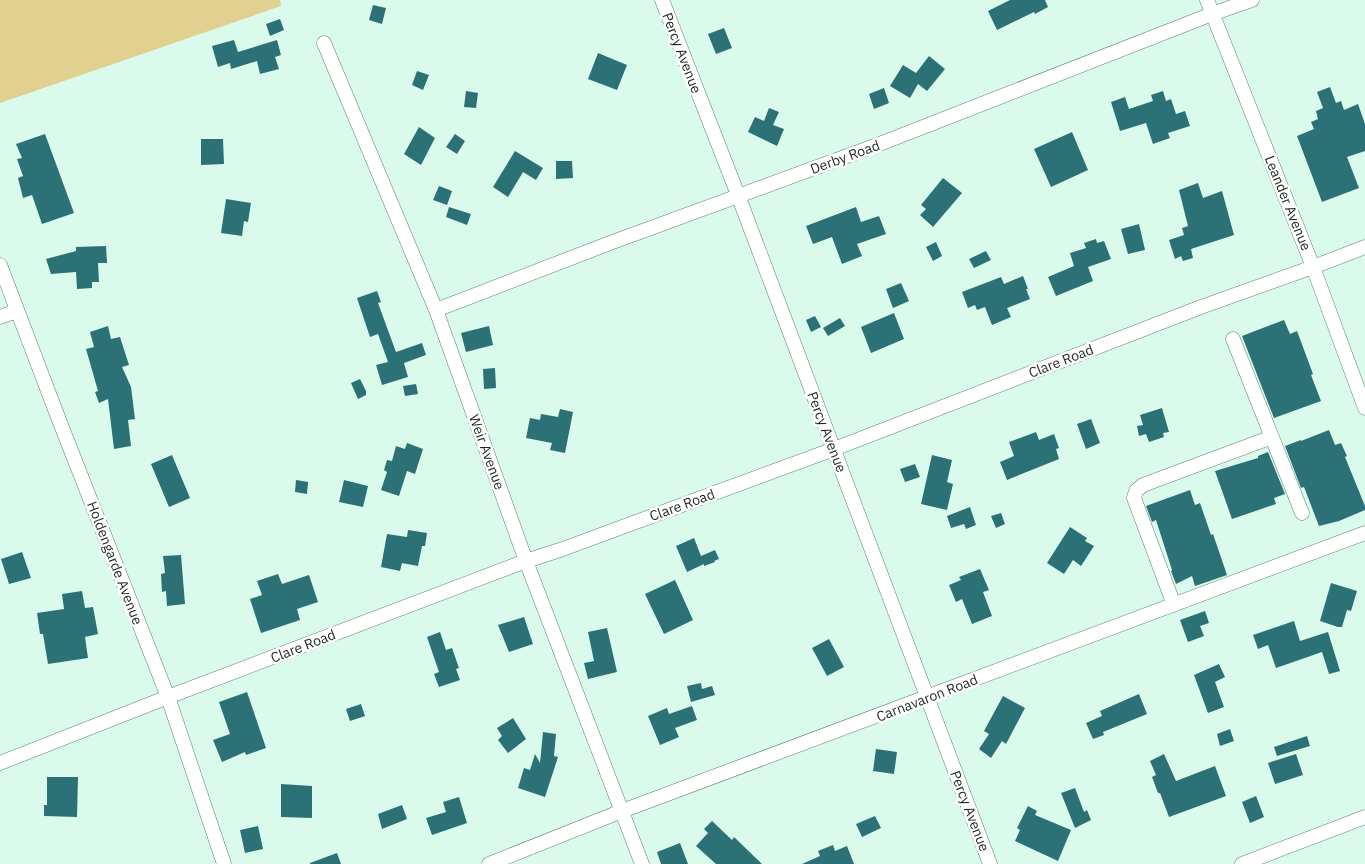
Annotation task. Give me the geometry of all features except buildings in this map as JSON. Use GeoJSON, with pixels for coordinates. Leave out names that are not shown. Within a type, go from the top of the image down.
{"type":"FeatureCollection","features":[{"type":"Feature","properties":{"kind":"street","name":"Percy Avenue"},"geometry":{"type":"LineString","coordinates":[[662,0],[990,864]]}},
{"type":"Feature","properties":{"kind":"street","name":"Leander Avenue"},"geometry":{"type":"LineString","coordinates":[[1207,0],[1313,267],[1365,408]]}},
{"type":"Feature","properties":{"kind":"street","name":"Derby Road"},"geometry":{"type":"LineString","coordinates":[[436,310],[610,243],[877,145],[1252,0]]}},
{"type":"Feature","properties":{"kind":"street","name":"Weir Avenue"},"geometry":{"type":"LineString","coordinates":[[324,42],[436,310],[526,561],[642,864]]}},
{"type":"Feature","properties":{"kind":"street","name":"Clare Road"},"geometry":{"type":"LineString","coordinates":[[0,763],[526,561],[834,449],[1201,307],[1365,247]]}},
{"type":"Feature","properties":{"kind":"street","name":"Holdengarde Avenue"},"geometry":{"type":"LineString","coordinates":[[0,265],[168,697],[224,864]]}},
{"type":"Feature","properties":{"kind":"street"},"geometry":{"type":"LineString","coordinates":[[0,317],[17,311]]}},
{"type":"Feature","properties":{"kind":"street"},"geometry":{"type":"LineString","coordinates":[[1233,339],[1302,513]]}},
{"type":"Feature","properties":{"kind":"street"},"geometry":{"type":"LineString","coordinates":[[1174,605],[1134,498],[1136,491],[1143,486],[1272,437]]}},
{"type":"Feature","properties":{"kind":"street","name":"Carnavaron Road"},"geometry":{"type":"LineString","coordinates":[[489,864],[622,811],[1365,533]]}},
{"type":"Feature","properties":{"kind":"street"},"geometry":{"type":"LineString","coordinates":[[1242,864],[1365,818]]}},
{"type":"Feature","properties":{"kind":"shaded area"},"geometry":{"type":"Polygon","coordinates":[[[0,0],[280,0],[281,6],[0,103],[0,0]]]}}]}
